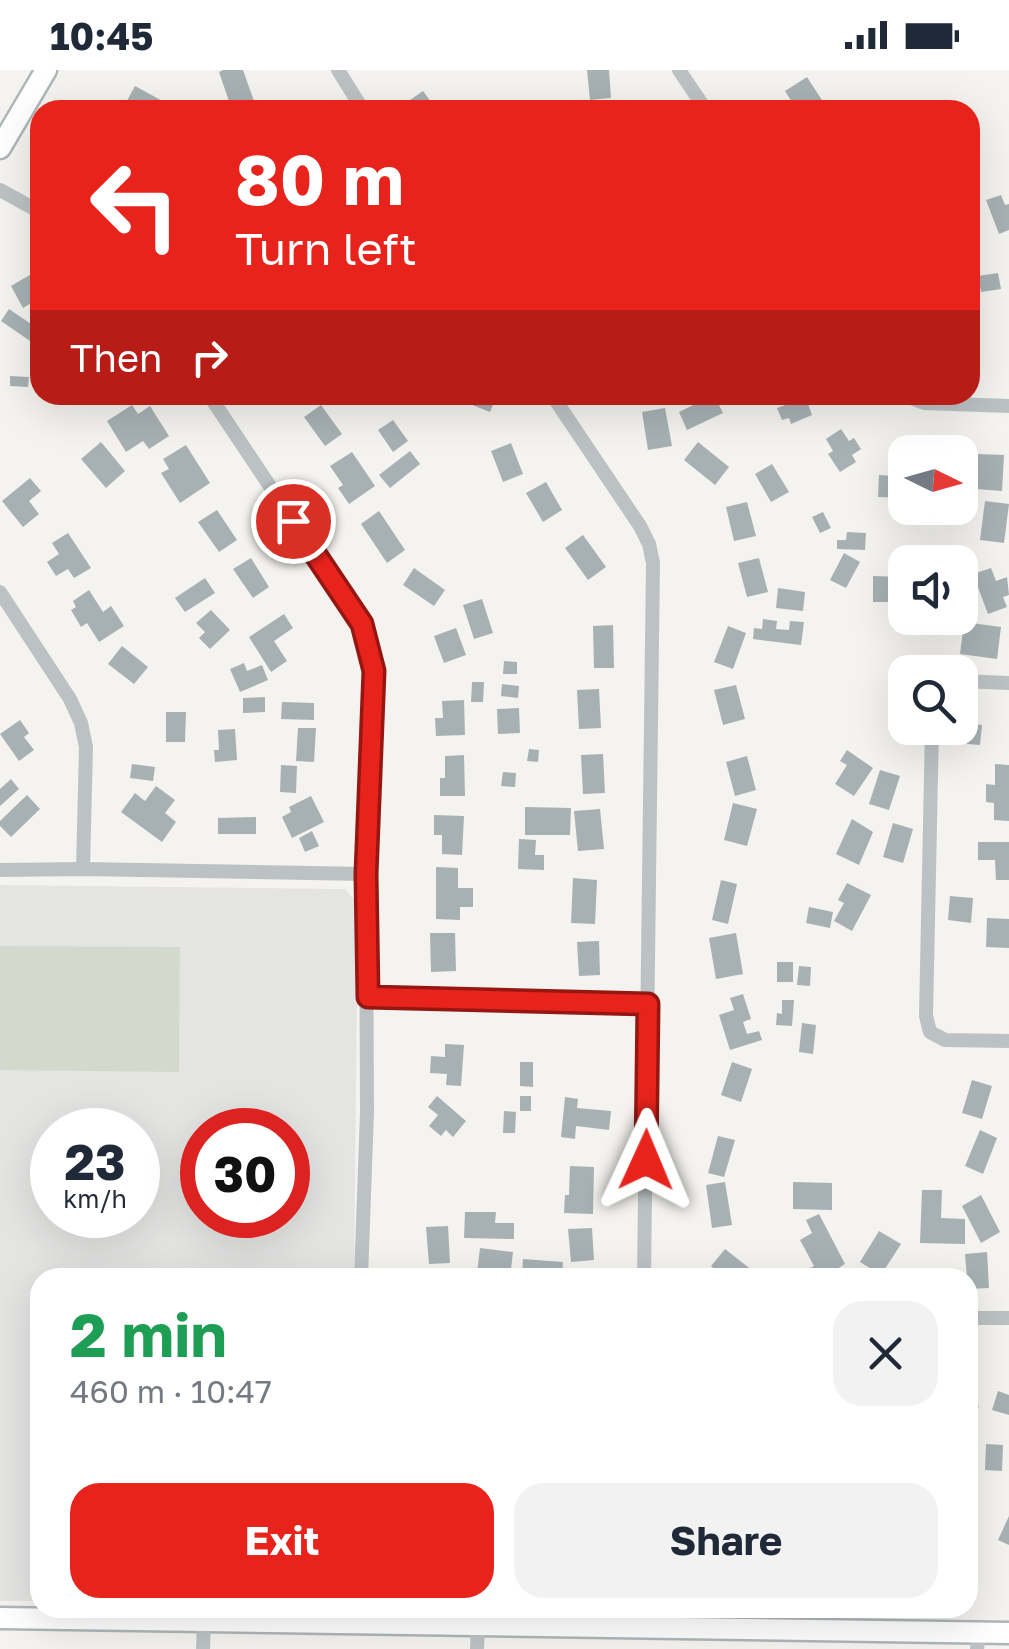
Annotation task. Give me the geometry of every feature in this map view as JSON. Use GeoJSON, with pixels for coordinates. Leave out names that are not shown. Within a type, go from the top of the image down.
{"type":"FeatureCollection","features":[{"type":"Feature","properties":{"kind":"main road"},"geometry":{"type":"LineString","coordinates":[[0,148],[46,70]]}},
{"type":"Feature","properties":{"kind":"main road"},"geometry":{"type":"LineString","coordinates":[[0,1618],[204,1622],[307,1618]]}},
{"type":"Feature","properties":{"kind":"main road"},"geometry":{"type":"LineString","coordinates":[[382,1618],[478,1626],[618,1618]]}},
{"type":"Feature","properties":{"kind":"main road"},"geometry":{"type":"LineString","coordinates":[[649,1618],[978,1641],[1009,1633]]}},
{"type":"Feature","properties":{"kind":"street"},"geometry":{"type":"LineString","coordinates":[[338,70],[357,100]]}},
{"type":"Feature","properties":{"kind":"street"},"geometry":{"type":"LineString","coordinates":[[680,70],[700,100]]}},
{"type":"Feature","properties":{"kind":"street"},"geometry":{"type":"LineString","coordinates":[[0,190],[30,206]]}},
{"type":"Feature","properties":{"kind":"street"},"geometry":{"type":"LineString","coordinates":[[216,405],[362,624],[374,671],[366,874],[368,997],[362,1268]]}},
{"type":"Feature","properties":{"kind":"street"},"geometry":{"type":"LineString","coordinates":[[559,405],[640,526],[650,544],[653,563],[644,1268]]}},
{"type":"Feature","properties":{"kind":"street"},"geometry":{"type":"LineString","coordinates":[[966,405],[1009,406]]}},
{"type":"Feature","properties":{"kind":"street"},"geometry":{"type":"LineString","coordinates":[[0,592],[82,723],[86,747],[83,869]]}},
{"type":"Feature","properties":{"kind":"street"},"geometry":{"type":"LineString","coordinates":[[978,682],[1009,683]]}},
{"type":"Feature","properties":{"kind":"street"},"geometry":{"type":"LineString","coordinates":[[932,745],[926,1016],[930,1032],[945,1040],[1009,1041]]}},
{"type":"Feature","properties":{"kind":"street"},"geometry":{"type":"LineString","coordinates":[[0,870],[366,874]]}},
{"type":"Feature","properties":{"kind":"street"},"geometry":{"type":"LineString","coordinates":[[368,997],[648,1004]]}},
{"type":"Feature","properties":{"kind":"street"},"geometry":{"type":"LineString","coordinates":[[978,1318],[1009,1318]]}},
{"type":"Feature","properties":{"kind":"street"},"geometry":{"type":"LineString","coordinates":[[203,1649],[204,1622]]}},
{"type":"Feature","properties":{"kind":"street"},"geometry":{"type":"LineString","coordinates":[[477,1649],[478,1626]]}},
{"type":"Feature","properties":{"kind":"shaded area"},"geometry":{"type":"Polygon","coordinates":[[[0,885],[345,889],[358,904],[354,1268],[30,1268],[30,1601],[0,1601],[0,885]]]}},
{"type":"Feature","properties":{"kind":"shaded area"},"geometry":{"type":"Polygon","coordinates":[[[0,946],[180,947],[179,1072],[0,1070],[0,946]]]}},
{"type":"Feature","properties":{"kind":"building"},"geometry":{"type":"Polygon","coordinates":[[[243,70],[254,100],[229,100],[219,72],[243,70]]]}},
{"type":"Feature","properties":{"kind":"building"},"geometry":{"type":"Polygon","coordinates":[[[587,70],[609,70],[611,98],[590,100],[587,70]]]}},
{"type":"Feature","properties":{"kind":"building"},"geometry":{"type":"Polygon","coordinates":[[[807,77],[822,100],[791,100],[785,91],[807,77]]]}},
{"type":"Feature","properties":{"kind":"building"},"geometry":{"type":"Polygon","coordinates":[[[135,86],[161,100],[127,100],[135,86]]]}},
{"type":"Feature","properties":{"kind":"building"},"geometry":{"type":"Polygon","coordinates":[[[423,91],[430,100],[410,100],[423,91]]]}},
{"type":"Feature","properties":{"kind":"building"},"geometry":{"type":"Polygon","coordinates":[[[1001,195],[1005,205],[1009,204],[1009,230],[999,234],[986,200],[1001,195]]]}},
{"type":"Feature","properties":{"kind":"building"},"geometry":{"type":"Polygon","coordinates":[[[998,273],[1001,289],[981,292],[980,276],[998,273]]]}},
{"type":"Feature","properties":{"kind":"building"},"geometry":{"type":"Polygon","coordinates":[[[30,275],[30,304],[23,308],[11,286],[30,275]]]}},
{"type":"Feature","properties":{"kind":"building"},"geometry":{"type":"Polygon","coordinates":[[[9,309],[30,323],[30,341],[1,321],[9,309]]]}},
{"type":"Feature","properties":{"kind":"building"},"geometry":{"type":"Polygon","coordinates":[[[10,376],[29,377],[28,387],[10,386],[10,376]]]}},
{"type":"Feature","properties":{"kind":"building"},"geometry":{"type":"Polygon","coordinates":[[[132,405],[138,414],[150,406],[169,436],[149,449],[143,441],[126,452],[107,421],[132,405]]]}},
{"type":"Feature","properties":{"kind":"building"},"geometry":{"type":"Polygon","coordinates":[[[321,405],[342,434],[325,446],[304,417],[321,405]]]}},
{"type":"Feature","properties":{"kind":"building"},"geometry":{"type":"Polygon","coordinates":[[[472,405],[493,405],[490,412],[472,405]]]}},
{"type":"Feature","properties":{"kind":"building"},"geometry":{"type":"Polygon","coordinates":[[[693,405],[719,405],[723,413],[687,430],[679,412],[693,405]]]}},
{"type":"Feature","properties":{"kind":"building"},"geometry":{"type":"Polygon","coordinates":[[[808,405],[812,415],[791,424],[789,418],[782,420],[777,408],[808,405]]]}},
{"type":"Feature","properties":{"kind":"building"},"geometry":{"type":"Polygon","coordinates":[[[665,408],[672,446],[648,450],[642,412],[665,408]]]}},
{"type":"Feature","properties":{"kind":"building"},"geometry":{"type":"Polygon","coordinates":[[[393,420],[408,441],[393,452],[378,430],[393,420]]]}},
{"type":"Feature","properties":{"kind":"building"},"geometry":{"type":"Polygon","coordinates":[[[841,429],[861,449],[852,455],[856,462],[840,472],[828,454],[833,451],[826,439],[841,429]]]}},
{"type":"Feature","properties":{"kind":"building"},"geometry":{"type":"Polygon","coordinates":[[[101,442],[125,471],[106,488],[81,459],[101,442]]]}},
{"type":"Feature","properties":{"kind":"building"},"geometry":{"type":"Polygon","coordinates":[[[698,442],[729,467],[715,485],[684,460],[698,442]]]}},
{"type":"Feature","properties":{"kind":"building"},"geometry":{"type":"Polygon","coordinates":[[[511,443],[523,474],[503,482],[491,451],[511,443]]]}},
{"type":"Feature","properties":{"kind":"building"},"geometry":{"type":"Polygon","coordinates":[[[186,445],[210,483],[180,503],[161,473],[169,469],[163,459],[186,445]]]}},
{"type":"Feature","properties":{"kind":"building"},"geometry":{"type":"Polygon","coordinates":[[[410,451],[420,464],[390,488],[379,475],[410,451]]]}},
{"type":"Feature","properties":{"kind":"building"},"geometry":{"type":"Polygon","coordinates":[[[352,452],[375,486],[349,504],[338,488],[343,485],[330,466],[352,452]]]}},
{"type":"Feature","properties":{"kind":"building"},"geometry":{"type":"Polygon","coordinates":[[[978,454],[1004,455],[1002,491],[978,489],[978,454]]]}},
{"type":"Feature","properties":{"kind":"building"},"geometry":{"type":"Polygon","coordinates":[[[772,464],[789,492],[771,502],[755,474],[772,464]]]}},
{"type":"Feature","properties":{"kind":"building"},"geometry":{"type":"Polygon","coordinates":[[[879,475],[888,476],[888,497],[878,497],[879,475]]]}},
{"type":"Feature","properties":{"kind":"building"},"geometry":{"type":"Polygon","coordinates":[[[30,478],[41,491],[29,501],[39,514],[23,527],[2,501],[30,478]]]}},
{"type":"Feature","properties":{"kind":"building"},"geometry":{"type":"Polygon","coordinates":[[[546,482],[562,510],[543,522],[526,493],[546,482]]]}},
{"type":"Feature","properties":{"kind":"building"},"geometry":{"type":"Polygon","coordinates":[[[985,501],[1009,504],[1004,543],[980,540],[985,501]]]}},
{"type":"Feature","properties":{"kind":"building"},"geometry":{"type":"Polygon","coordinates":[[[747,502],[756,536],[734,541],[726,507],[747,502]]]}},
{"type":"Feature","properties":{"kind":"building"},"geometry":{"type":"Polygon","coordinates":[[[217,510],[237,540],[219,552],[198,522],[217,510]]]}},
{"type":"Feature","properties":{"kind":"building"},"geometry":{"type":"Polygon","coordinates":[[[379,511],[405,550],[387,563],[361,524],[379,511]]]}},
{"type":"Feature","properties":{"kind":"building"},"geometry":{"type":"Polygon","coordinates":[[[823,512],[831,528],[820,533],[812,517],[823,512]]]}},
{"type":"Feature","properties":{"kind":"building"},"geometry":{"type":"Polygon","coordinates":[[[847,532],[866,533],[865,550],[837,549],[837,540],[846,540],[847,532]]]}},
{"type":"Feature","properties":{"kind":"building"},"geometry":{"type":"Polygon","coordinates":[[[68,533],[91,568],[74,578],[68,569],[56,576],[47,562],[59,554],[52,543],[68,533]]]}},
{"type":"Feature","properties":{"kind":"building"},"geometry":{"type":"Polygon","coordinates":[[[583,535],[606,567],[588,580],[565,548],[583,535]]]}},
{"type":"Feature","properties":{"kind":"building"},"geometry":{"type":"Polygon","coordinates":[[[844,553],[860,562],[846,588],[830,580],[844,553]]]}},
{"type":"Feature","properties":{"kind":"building"},"geometry":{"type":"Polygon","coordinates":[[[251,558],[269,587],[253,598],[233,569],[251,558]]]}},
{"type":"Feature","properties":{"kind":"building"},"geometry":{"type":"Polygon","coordinates":[[[759,558],[768,592],[747,597],[738,563],[759,558]]]}},
{"type":"Feature","properties":{"kind":"building"},"geometry":{"type":"Polygon","coordinates":[[[414,568],[445,590],[434,606],[403,585],[414,568]]]}},
{"type":"Feature","properties":{"kind":"building"},"geometry":{"type":"Polygon","coordinates":[[[991,568],[996,581],[1007,577],[1009,595],[1003,597],[1007,607],[988,614],[978,587],[978,572],[991,568]]]}},
{"type":"Feature","properties":{"kind":"building"},"geometry":{"type":"Polygon","coordinates":[[[873,576],[888,576],[888,602],[873,602],[873,576]]]}},
{"type":"Feature","properties":{"kind":"building"},"geometry":{"type":"Polygon","coordinates":[[[205,578],[215,593],[185,612],[175,598],[205,578]]]}},
{"type":"Feature","properties":{"kind":"building"},"geometry":{"type":"Polygon","coordinates":[[[778,588],[805,592],[803,611],[776,608],[778,588]]]}},
{"type":"Feature","properties":{"kind":"building"},"geometry":{"type":"Polygon","coordinates":[[[89,590],[103,612],[111,606],[124,626],[99,642],[87,623],[81,627],[71,610],[76,607],[73,601],[89,590]]]}},
{"type":"Feature","properties":{"kind":"building"},"geometry":{"type":"Polygon","coordinates":[[[482,599],[493,633],[474,639],[463,605],[482,599]]]}},
{"type":"Feature","properties":{"kind":"building"},"geometry":{"type":"Polygon","coordinates":[[[211,610],[230,630],[210,649],[199,638],[205,632],[196,623],[211,610]]]}},
{"type":"Feature","properties":{"kind":"building"},"geometry":{"type":"Polygon","coordinates":[[[284,614],[293,628],[274,641],[287,661],[271,672],[249,637],[284,614]]]}},
{"type":"Feature","properties":{"kind":"building"},"geometry":{"type":"Polygon","coordinates":[[[763,619],[777,621],[776,629],[789,630],[790,621],[804,622],[801,645],[753,639],[754,628],[762,629],[763,619]]]}},
{"type":"Feature","properties":{"kind":"building"},"geometry":{"type":"Polygon","coordinates":[[[978,624],[1001,627],[997,659],[960,654],[962,635],[978,635],[978,624]]]}},
{"type":"Feature","properties":{"kind":"building"},"geometry":{"type":"Polygon","coordinates":[[[613,625],[614,668],[594,668],[593,626],[613,625]]]}},
{"type":"Feature","properties":{"kind":"building"},"geometry":{"type":"Polygon","coordinates":[[[728,626],[746,633],[733,669],[714,662],[728,626]]]}},
{"type":"Feature","properties":{"kind":"building"},"geometry":{"type":"Polygon","coordinates":[[[456,628],[466,655],[444,663],[434,636],[456,628]]]}},
{"type":"Feature","properties":{"kind":"building"},"geometry":{"type":"Polygon","coordinates":[[[122,646],[148,667],[134,684],[108,664],[122,646]]]}},
{"type":"Feature","properties":{"kind":"building"},"geometry":{"type":"Polygon","coordinates":[[[504,661],[517,662],[517,674],[503,674],[504,661]]]}},
{"type":"Feature","properties":{"kind":"building"},"geometry":{"type":"Polygon","coordinates":[[[244,663],[247,671],[262,665],[268,680],[240,692],[230,669],[244,663]]]}},
{"type":"Feature","properties":{"kind":"building"},"geometry":{"type":"Polygon","coordinates":[[[472,682],[484,682],[483,702],[471,702],[472,682]]]}},
{"type":"Feature","properties":{"kind":"building"},"geometry":{"type":"Polygon","coordinates":[[[502,684],[519,686],[518,698],[501,696],[502,684]]]}},
{"type":"Feature","properties":{"kind":"building"},"geometry":{"type":"Polygon","coordinates":[[[736,685],[745,719],[723,725],[714,690],[736,685]]]}},
{"type":"Feature","properties":{"kind":"building"},"geometry":{"type":"Polygon","coordinates":[[[599,689],[601,728],[579,729],[577,690],[599,689]]]}},
{"type":"Feature","properties":{"kind":"building"},"geometry":{"type":"Polygon","coordinates":[[[265,697],[265,712],[243,713],[243,698],[265,697]]]}},
{"type":"Feature","properties":{"kind":"building"},"geometry":{"type":"Polygon","coordinates":[[[464,700],[465,735],[436,736],[435,718],[443,718],[442,701],[464,700]]]}},
{"type":"Feature","properties":{"kind":"building"},"geometry":{"type":"Polygon","coordinates":[[[282,702],[314,703],[314,720],[281,719],[282,702]]]}},
{"type":"Feature","properties":{"kind":"building"},"geometry":{"type":"Polygon","coordinates":[[[519,708],[520,733],[498,734],[497,709],[519,708]]]}},
{"type":"Feature","properties":{"kind":"building"},"geometry":{"type":"Polygon","coordinates":[[[166,712],[186,712],[185,742],[166,742],[166,712]]]}},
{"type":"Feature","properties":{"kind":"building"},"geometry":{"type":"Polygon","coordinates":[[[20,720],[29,733],[24,737],[34,750],[19,761],[0,734],[20,720]]]}},
{"type":"Feature","properties":{"kind":"building"},"geometry":{"type":"Polygon","coordinates":[[[298,728],[316,728],[314,762],[296,761],[298,728]]]}},
{"type":"Feature","properties":{"kind":"building"},"geometry":{"type":"Polygon","coordinates":[[[235,729],[237,760],[215,762],[218,730],[235,729]]]}},
{"type":"Feature","properties":{"kind":"building"},"geometry":{"type":"Polygon","coordinates":[[[529,749],[539,750],[538,762],[527,761],[529,749]]]}},
{"type":"Feature","properties":{"kind":"building"},"geometry":{"type":"Polygon","coordinates":[[[847,750],[873,768],[854,796],[835,784],[847,765],[840,761],[847,750]]]}},
{"type":"Feature","properties":{"kind":"building"},"geometry":{"type":"Polygon","coordinates":[[[603,754],[605,793],[583,794],[581,755],[603,754]]]}},
{"type":"Feature","properties":{"kind":"building"},"geometry":{"type":"Polygon","coordinates":[[[464,755],[465,796],[440,796],[445,756],[464,755]]]}},
{"type":"Feature","properties":{"kind":"building"},"geometry":{"type":"Polygon","coordinates":[[[747,756],[756,790],[735,796],[726,762],[747,756]]]}},
{"type":"Feature","properties":{"kind":"building"},"geometry":{"type":"Polygon","coordinates":[[[132,764],[155,767],[153,781],[130,778],[132,764]]]}},
{"type":"Feature","properties":{"kind":"building"},"geometry":{"type":"Polygon","coordinates":[[[995,764],[1009,765],[1009,821],[994,820],[994,803],[986,802],[986,784],[995,785],[995,764]]]}},
{"type":"Feature","properties":{"kind":"building"},"geometry":{"type":"Polygon","coordinates":[[[281,765],[297,766],[296,793],[280,792],[281,765]]]}},
{"type":"Feature","properties":{"kind":"building"},"geometry":{"type":"Polygon","coordinates":[[[880,770],[900,776],[889,810],[869,804],[880,770]]]}},
{"type":"Feature","properties":{"kind":"building"},"geometry":{"type":"Polygon","coordinates":[[[503,772],[516,773],[515,787],[501,786],[503,772]]]}},
{"type":"Feature","properties":{"kind":"building"},"geometry":{"type":"Polygon","coordinates":[[[11,779],[19,789],[0,806],[0,789],[11,779]]]}},
{"type":"Feature","properties":{"kind":"building"},"geometry":{"type":"Polygon","coordinates":[[[156,786],[175,800],[165,813],[176,822],[162,842],[121,812],[135,793],[145,801],[156,786]]]}},
{"type":"Feature","properties":{"kind":"building"},"geometry":{"type":"Polygon","coordinates":[[[27,795],[40,809],[11,837],[0,821],[27,795]]]}},
{"type":"Feature","properties":{"kind":"building"},"geometry":{"type":"Polygon","coordinates":[[[311,796],[324,822],[292,838],[282,817],[291,812],[289,807],[311,796]]]}},
{"type":"Feature","properties":{"kind":"building"},"geometry":{"type":"Polygon","coordinates":[[[733,803],[757,809],[747,846],[724,840],[733,803]]]}},
{"type":"Feature","properties":{"kind":"building"},"geometry":{"type":"Polygon","coordinates":[[[525,807],[571,808],[570,835],[525,835],[525,807]]]}},
{"type":"Feature","properties":{"kind":"building"},"geometry":{"type":"Polygon","coordinates":[[[600,809],[604,849],[578,851],[574,811],[600,809]]]}},
{"type":"Feature","properties":{"kind":"building"},"geometry":{"type":"Polygon","coordinates":[[[434,815],[464,816],[462,855],[442,854],[442,835],[434,835],[434,815]]]}},
{"type":"Feature","properties":{"kind":"building"},"geometry":{"type":"Polygon","coordinates":[[[256,817],[256,834],[218,834],[218,818],[256,817]]]}},
{"type":"Feature","properties":{"kind":"building"},"geometry":{"type":"Polygon","coordinates":[[[852,819],[873,832],[859,865],[836,854],[852,819]]]}},
{"type":"Feature","properties":{"kind":"building"},"geometry":{"type":"Polygon","coordinates":[[[893,823],[913,829],[903,863],[883,857],[893,823]]]}},
{"type":"Feature","properties":{"kind":"building"},"geometry":{"type":"Polygon","coordinates":[[[312,831],[319,846],[305,852],[299,838],[312,831]]]}},
{"type":"Feature","properties":{"kind":"building"},"geometry":{"type":"Polygon","coordinates":[[[519,839],[536,840],[535,855],[544,855],[544,870],[518,869],[519,839]]]}},
{"type":"Feature","properties":{"kind":"building"},"geometry":{"type":"Polygon","coordinates":[[[978,842],[1009,842],[1009,880],[996,880],[995,860],[978,860],[978,842]]]}},
{"type":"Feature","properties":{"kind":"building"},"geometry":{"type":"Polygon","coordinates":[[[436,867],[458,868],[458,888],[473,888],[473,907],[460,907],[460,920],[436,919],[436,867]]]}},
{"type":"Feature","properties":{"kind":"building"},"geometry":{"type":"Polygon","coordinates":[[[573,878],[597,880],[595,924],[571,923],[573,878]]]}},
{"type":"Feature","properties":{"kind":"building"},"geometry":{"type":"Polygon","coordinates":[[[721,880],[737,884],[728,924],[712,920],[721,880]]]}},
{"type":"Feature","properties":{"kind":"building"},"geometry":{"type":"Polygon","coordinates":[[[847,883],[871,895],[852,931],[834,921],[844,903],[838,900],[847,883]]]}},
{"type":"Feature","properties":{"kind":"building"},"geometry":{"type":"Polygon","coordinates":[[[950,896],[973,898],[971,923],[948,920],[950,896]]]}},
{"type":"Feature","properties":{"kind":"building"},"geometry":{"type":"Polygon","coordinates":[[[809,907],[833,912],[830,928],[806,923],[809,907]]]}},
{"type":"Feature","properties":{"kind":"building"},"geometry":{"type":"Polygon","coordinates":[[[987,918],[1009,919],[1009,948],[986,947],[987,918]]]}},
{"type":"Feature","properties":{"kind":"building"},"geometry":{"type":"Polygon","coordinates":[[[430,933],[455,933],[456,971],[431,972],[430,933]]]}},
{"type":"Feature","properties":{"kind":"building"},"geometry":{"type":"Polygon","coordinates":[[[736,933],[743,974],[716,979],[709,938],[736,933]]]}},
{"type":"Feature","properties":{"kind":"building"},"geometry":{"type":"Polygon","coordinates":[[[599,941],[600,975],[579,976],[577,942],[599,941]]]}},
{"type":"Feature","properties":{"kind":"building"},"geometry":{"type":"Polygon","coordinates":[[[777,962],[793,962],[793,982],[777,982],[777,962]]]}},
{"type":"Feature","properties":{"kind":"building"},"geometry":{"type":"Polygon","coordinates":[[[799,966],[811,967],[810,986],[797,985],[799,966]]]}},
{"type":"Feature","properties":{"kind":"building"},"geometry":{"type":"Polygon","coordinates":[[[743,994],[751,1019],[743,1022],[747,1034],[759,1031],[762,1040],[730,1050],[719,1015],[734,1010],[730,998],[743,994]]]}},
{"type":"Feature","properties":{"kind":"building"},"geometry":{"type":"Polygon","coordinates":[[[782,1000],[794,1000],[792,1026],[776,1025],[777,1013],[782,1014],[782,1000]]]}},
{"type":"Feature","properties":{"kind":"building"},"geometry":{"type":"Polygon","coordinates":[[[802,1023],[816,1025],[813,1054],[799,1052],[802,1023]]]}},
{"type":"Feature","properties":{"kind":"building"},"geometry":{"type":"Polygon","coordinates":[[[445,1044],[464,1045],[461,1086],[446,1085],[447,1074],[430,1073],[431,1056],[445,1057],[445,1044]]]}},
{"type":"Feature","properties":{"kind":"building"},"geometry":{"type":"Polygon","coordinates":[[[520,1062],[533,1062],[533,1087],[520,1086],[520,1062]]]}},
{"type":"Feature","properties":{"kind":"building"},"geometry":{"type":"Polygon","coordinates":[[[732,1062],[752,1069],[741,1102],[721,1095],[732,1062]]]}},
{"type":"Feature","properties":{"kind":"building"},"geometry":{"type":"Polygon","coordinates":[[[972,1080],[992,1086],[982,1119],[962,1113],[972,1080]]]}},
{"type":"Feature","properties":{"kind":"building"},"geometry":{"type":"Polygon","coordinates":[[[437,1096],[466,1121],[453,1137],[446,1130],[441,1136],[429,1126],[438,1115],[428,1107],[437,1096]]]}},
{"type":"Feature","properties":{"kind":"building"},"geometry":{"type":"Polygon","coordinates":[[[520,1096],[531,1096],[531,1111],[520,1111],[520,1096]]]}},
{"type":"Feature","properties":{"kind":"building"},"geometry":{"type":"Polygon","coordinates":[[[565,1097],[578,1099],[577,1108],[611,1111],[609,1130],[576,1126],[575,1139],[561,1137],[565,1097]]]}},
{"type":"Feature","properties":{"kind":"building"},"geometry":{"type":"Polygon","coordinates":[[[504,1111],[516,1112],[515,1133],[503,1133],[504,1111]]]}},
{"type":"Feature","properties":{"kind":"building"},"geometry":{"type":"Polygon","coordinates":[[[980,1130],[997,1138],[983,1174],[965,1166],[980,1130]]]}},
{"type":"Feature","properties":{"kind":"building"},"geometry":{"type":"Polygon","coordinates":[[[718,1136],[735,1140],[724,1177],[708,1173],[718,1136]]]}},
{"type":"Feature","properties":{"kind":"building"},"geometry":{"type":"Polygon","coordinates":[[[570,1166],[594,1167],[593,1214],[564,1213],[570,1166]]]}},
{"type":"Feature","properties":{"kind":"building"},"geometry":{"type":"Polygon","coordinates":[[[616,1169],[631,1169],[630,1181],[615,1180],[616,1169]]]}},
{"type":"Feature","properties":{"kind":"building"},"geometry":{"type":"Polygon","coordinates":[[[725,1182],[732,1225],[712,1228],[706,1185],[725,1182]]]}},
{"type":"Feature","properties":{"kind":"building"},"geometry":{"type":"Polygon","coordinates":[[[793,1182],[832,1183],[832,1210],[793,1209],[793,1182]]]}},
{"type":"Feature","properties":{"kind":"building"},"geometry":{"type":"Polygon","coordinates":[[[922,1190],[942,1190],[941,1218],[965,1219],[965,1244],[920,1243],[922,1190]]]}},
{"type":"Feature","properties":{"kind":"building"},"geometry":{"type":"Polygon","coordinates":[[[981,1195],[1000,1232],[981,1243],[962,1206],[981,1195]]]}},
{"type":"Feature","properties":{"kind":"building"},"geometry":{"type":"Polygon","coordinates":[[[465,1212],[496,1212],[495,1223],[514,1223],[514,1239],[464,1238],[465,1212]]]}},
{"type":"Feature","properties":{"kind":"building"},"geometry":{"type":"Polygon","coordinates":[[[819,1214],[845,1264],[839,1268],[810,1268],[814,1266],[800,1240],[812,1233],[806,1220],[819,1214]]]}},
{"type":"Feature","properties":{"kind":"building"},"geometry":{"type":"Polygon","coordinates":[[[448,1226],[450,1263],[429,1264],[426,1227],[448,1226]]]}},
{"type":"Feature","properties":{"kind":"building"},"geometry":{"type":"Polygon","coordinates":[[[592,1228],[594,1260],[571,1262],[568,1229],[592,1228]]]}},
{"type":"Feature","properties":{"kind":"building"},"geometry":{"type":"Polygon","coordinates":[[[879,1231],[901,1244],[886,1268],[870,1268],[860,1262],[879,1231]]]}},
{"type":"Feature","properties":{"kind":"building"},"geometry":{"type":"Polygon","coordinates":[[[480,1248],[513,1252],[511,1268],[478,1268],[480,1248]]]}},
{"type":"Feature","properties":{"kind":"building"},"geometry":{"type":"Polygon","coordinates":[[[725,1249],[749,1268],[713,1268],[711,1266],[725,1249]]]}},
{"type":"Feature","properties":{"kind":"building"},"geometry":{"type":"Polygon","coordinates":[[[987,1252],[989,1288],[978,1289],[978,1268],[966,1268],[965,1254],[987,1252]]]}},
{"type":"Feature","properties":{"kind":"building"},"geometry":{"type":"Polygon","coordinates":[[[523,1259],[563,1262],[563,1268],[522,1268],[523,1259]]]}},
{"type":"Feature","properties":{"kind":"building"},"geometry":{"type":"Polygon","coordinates":[[[998,1391],[1009,1395],[1009,1415],[992,1410],[998,1391]]]}},
{"type":"Feature","properties":{"kind":"building"},"geometry":{"type":"Polygon","coordinates":[[[986,1444],[1003,1445],[1002,1471],[985,1470],[986,1444]]]}},
{"type":"Feature","properties":{"kind":"building"},"geometry":{"type":"Polygon","coordinates":[[[1009,1516],[1009,1545],[998,1540],[1009,1516]]]}},
{"type":"Feature","properties":{"kind":"route"},"geometry":{"type":"LineString","coordinates":[[293,521],[362,624],[374,671],[366,874],[368,997],[648,1004],[646,1160]]}}]}
